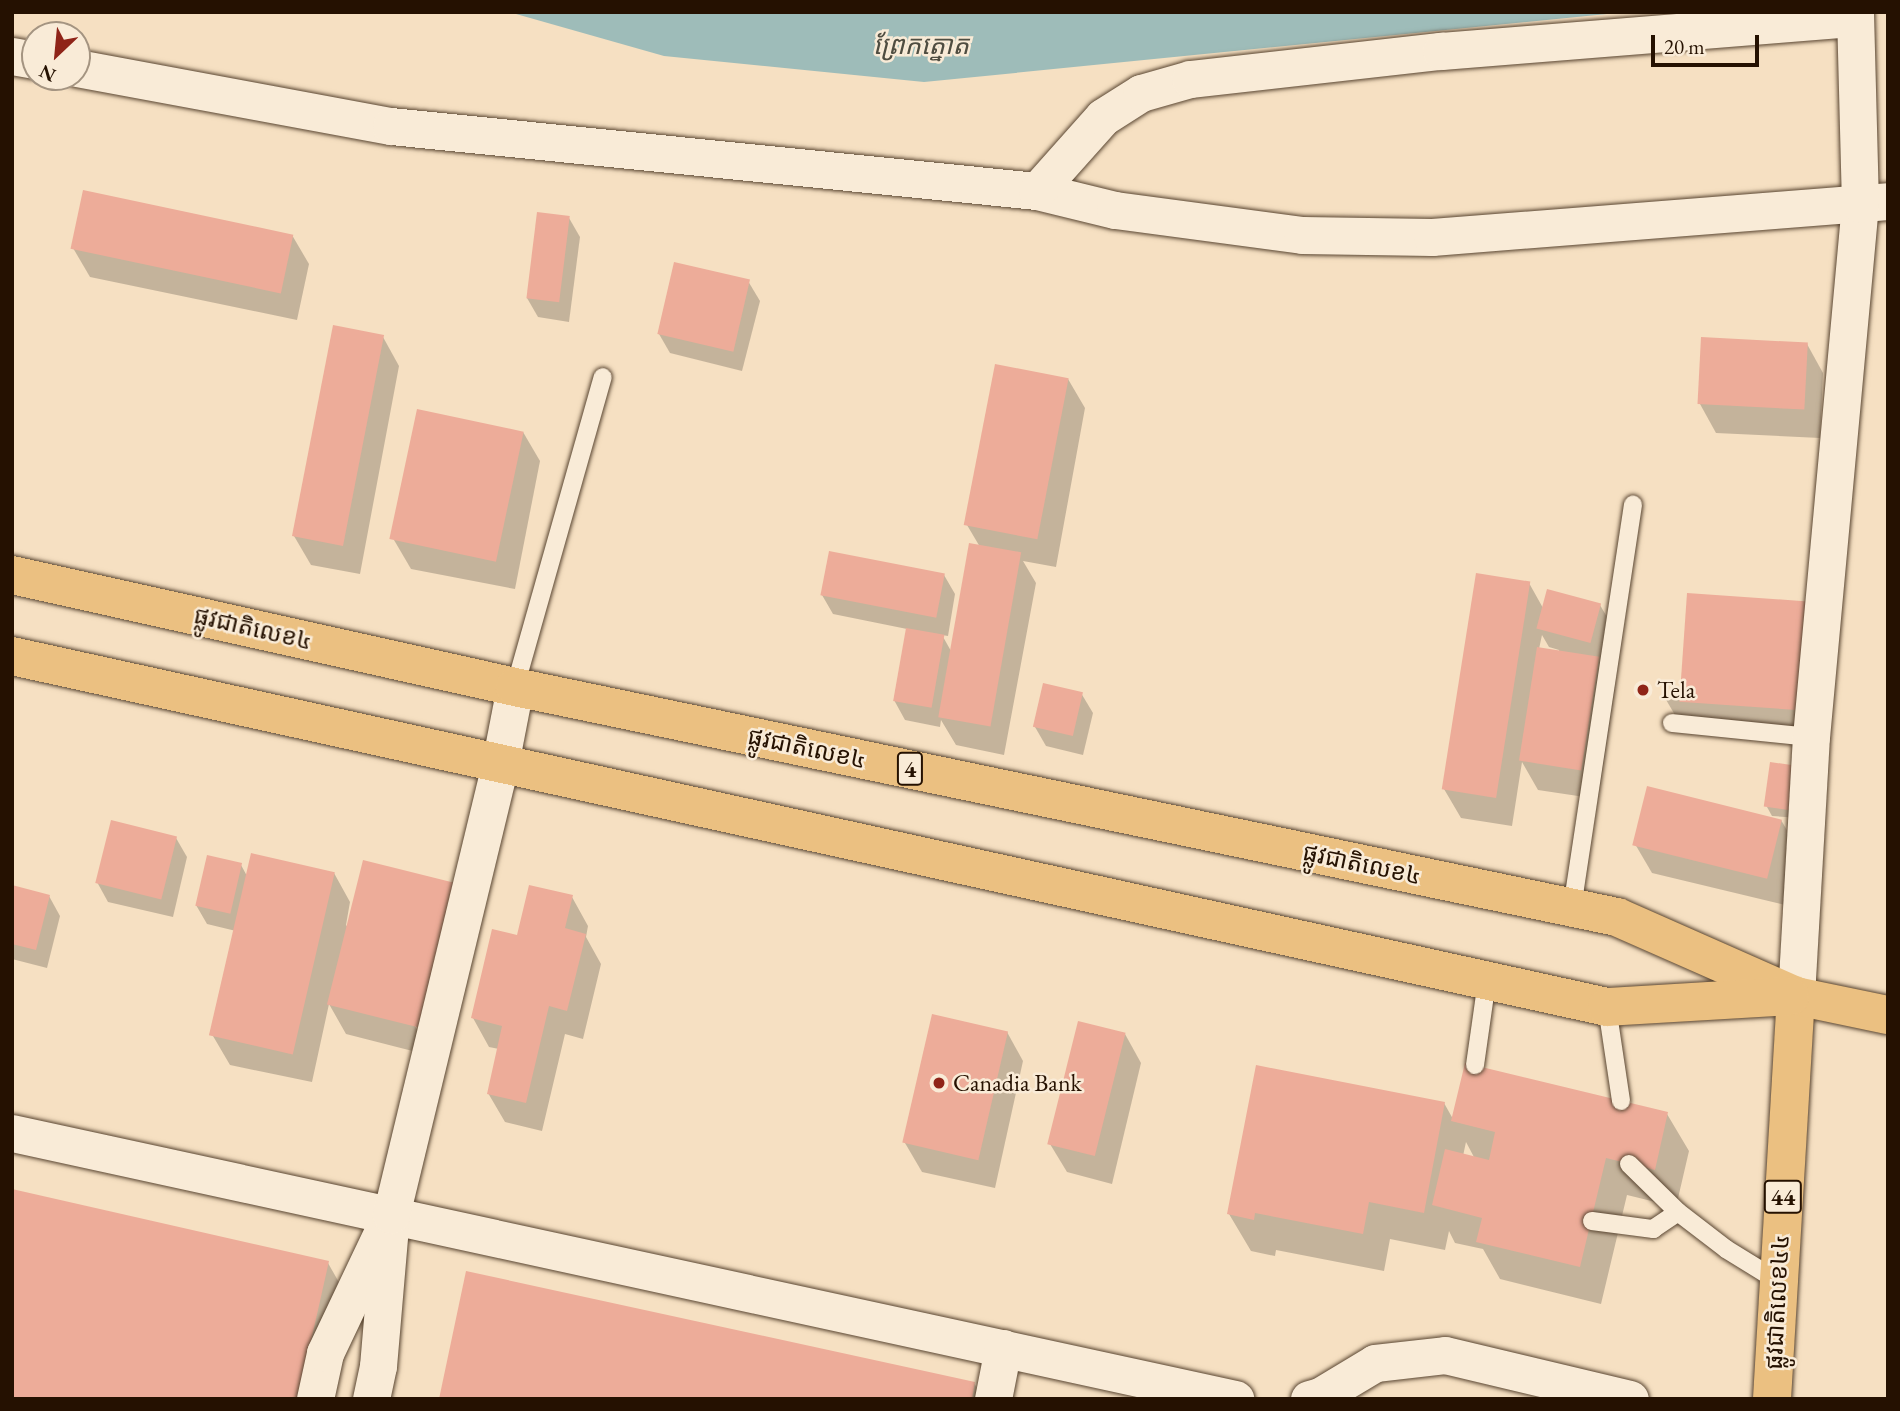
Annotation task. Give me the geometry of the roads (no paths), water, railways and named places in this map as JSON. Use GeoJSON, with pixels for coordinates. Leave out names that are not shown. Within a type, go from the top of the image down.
{"type":"FeatureCollection","features":[{"type":"Feature","properties":{"kind":"main road","name":"ផ្លូវជាតិលេខ៤"},"geometry":{"type":"LineString","coordinates":[[12,575],[515,687],[1617,917],[1796,996],[1888,1015]]}},
{"type":"Feature","properties":{"kind":"main road","name":"ផ្លូវជាតិលេខ៤"},"geometry":{"type":"LineString","coordinates":[[12,656],[1607,1007],[1796,996]]}},
{"type":"Feature","properties":{"kind":"main road","name":"ផ្លូវជាតិលេខ៤៤"},"geometry":{"type":"LineString","coordinates":[[1772,1399],[1796,996]]}},
{"type":"Feature","properties":{"kind":"street"},"geometry":{"type":"LineString","coordinates":[[1037,191],[1103,117],[1141,93],[1190,79],[1441,51],[1855,15],[1874,202],[1811,737],[1796,996]]}},
{"type":"Feature","properties":{"kind":"street"},"geometry":{"type":"LineString","coordinates":[[91,71],[391,126],[1037,191],[1115,211],[1301,235],[1432,237],[1874,202]]}},
{"type":"Feature","properties":{"kind":"street"},"geometry":{"type":"LineString","coordinates":[[371,1399],[378,1366],[391,1215],[500,764],[515,687]]}},
{"type":"Feature","properties":{"kind":"street"},"geometry":{"type":"LineString","coordinates":[[12,1133],[1235,1399]]}},
{"type":"Feature","properties":{"kind":"street"},"geometry":{"type":"LineString","coordinates":[[315,1399],[325,1353],[391,1215]]}},
{"type":"Feature","properties":{"kind":"street"},"geometry":{"type":"LineString","coordinates":[[993,1399],[1003,1348]]}},
{"type":"Feature","properties":{"kind":"street"},"geometry":{"type":"LineString","coordinates":[[1309,1399],[1320,1396],[1375,1363],[1445,1356],[1630,1399]]}},
{"type":"Feature","properties":{"kind":"lane"},"geometry":{"type":"LineString","coordinates":[[515,687],[603,377]]}},
{"type":"Feature","properties":{"kind":"lane"},"geometry":{"type":"LineString","coordinates":[[1572,908],[1633,505]]}},
{"type":"Feature","properties":{"kind":"lane"},"geometry":{"type":"LineString","coordinates":[[1672,723],[1811,737]]}},
{"type":"Feature","properties":{"kind":"lane"},"geometry":{"type":"LineString","coordinates":[[1475,1065],[1488,981]]}},
{"type":"Feature","properties":{"kind":"lane"},"geometry":{"type":"LineString","coordinates":[[1607,1007],[1621,1101]]}},
{"type":"Feature","properties":{"kind":"lane"},"geometry":{"type":"LineString","coordinates":[[1629,1164],[1678,1212],[1726,1249],[1778,1281]]}},
{"type":"Feature","properties":{"kind":"lane"},"geometry":{"type":"LineString","coordinates":[[1592,1221],[1653,1229],[1678,1212]]}},
{"type":"Feature","properties":{"kind":"water","name":"ព្រែកត្នោត"},"geometry":{"type":"Polygon","coordinates":[[[509,12],[1627,12],[924,82],[664,56],[509,12]]]}},
{"type":"Feature","properties":{"kind":"place","name":"Tela"},"geometry":{"type":"Point","coordinates":[1643,690]}},
{"type":"Feature","properties":{"kind":"place","name":"Canadia Bank"},"geometry":{"type":"Point","coordinates":[939,1083]}}]}
